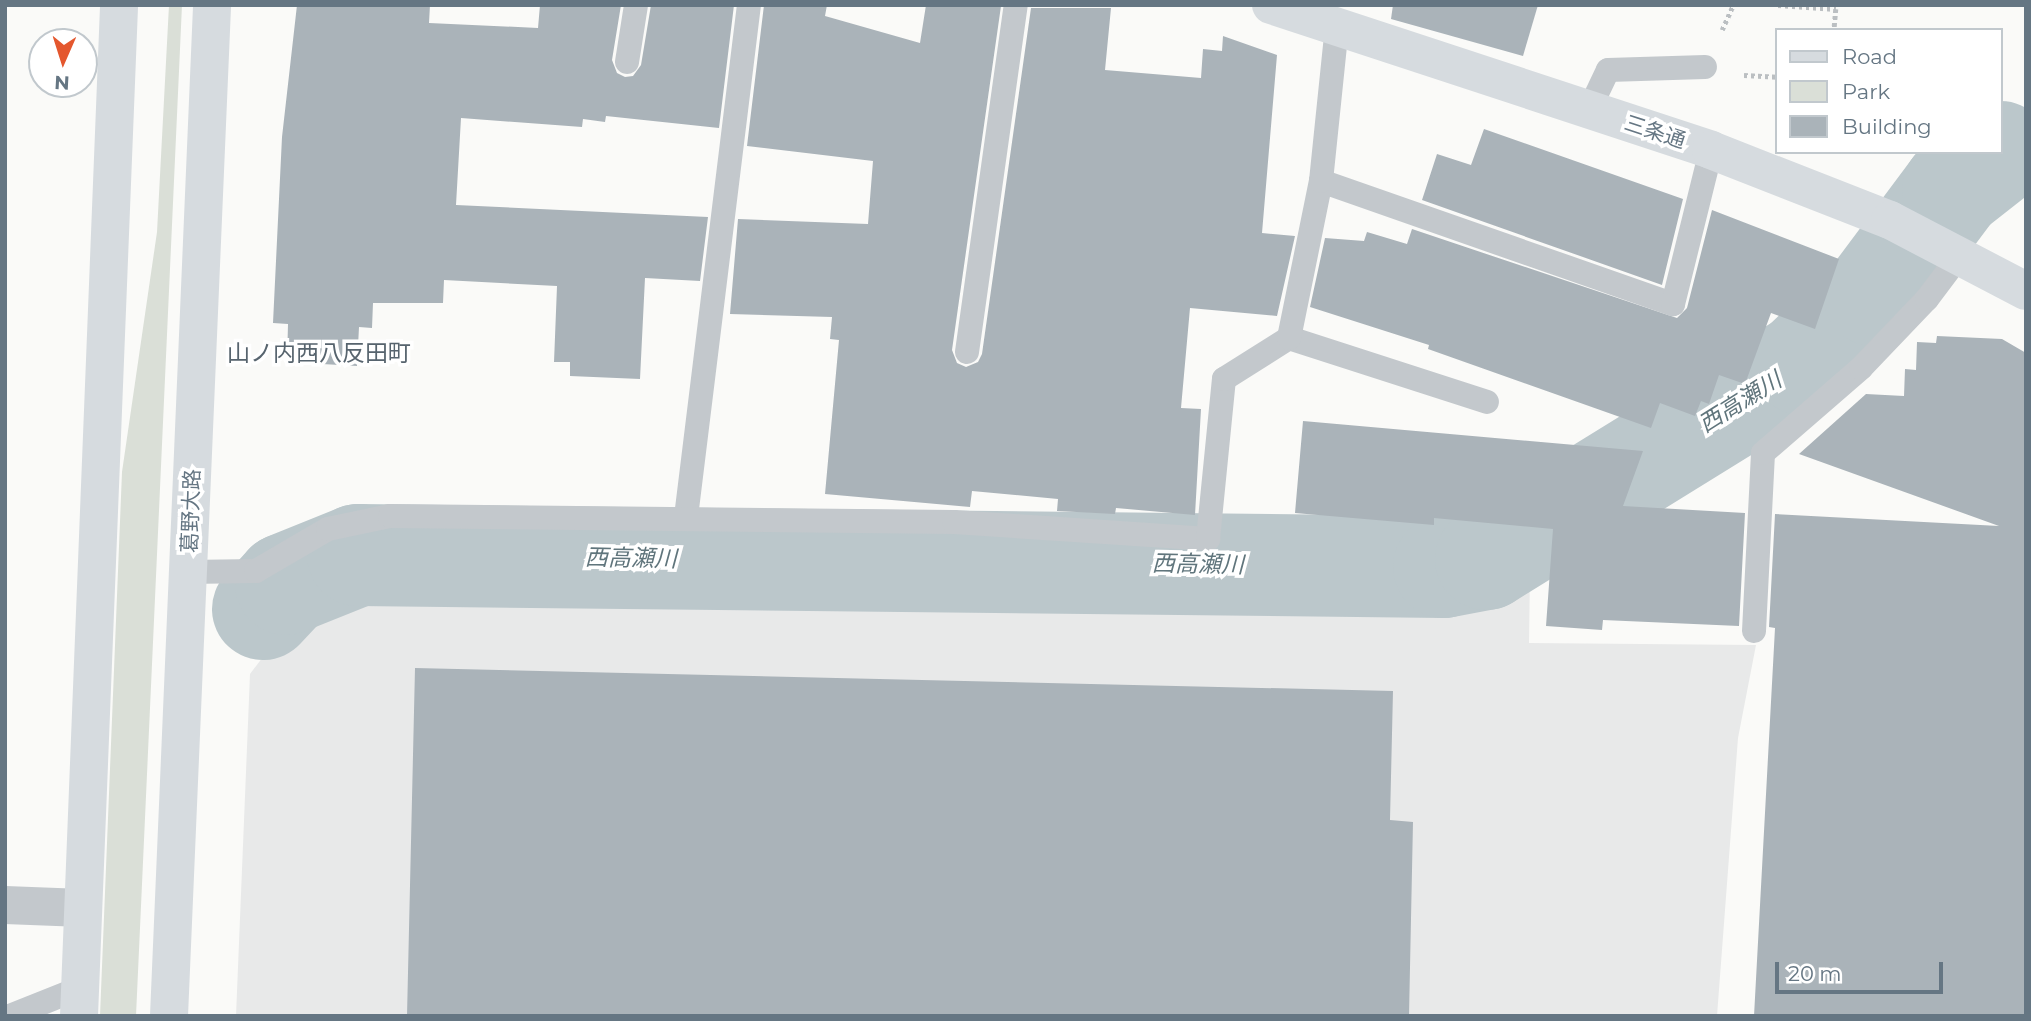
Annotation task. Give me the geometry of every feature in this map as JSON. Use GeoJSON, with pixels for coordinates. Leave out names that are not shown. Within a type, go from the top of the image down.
{"type":"FeatureCollection","features":[{"type":"Feature","properties":{"kind":"street"},"geometry":{"type":"LineString","coordinates":[[79,1002],[119,5]]}},
{"type":"Feature","properties":{"kind":"street","name":"葛野大路"},"geometry":{"type":"LineString","coordinates":[[169,1016],[212,5]]}},
{"type":"Feature","properties":{"kind":"street","name":"三条通"},"geometry":{"type":"LineString","coordinates":[[1271,5],[1711,150],[1890,220],[2026,291]]}},
{"type":"Feature","properties":{"kind":"street"},"geometry":{"type":"LineString","coordinates":[[5,905],[83,908]]}},
{"type":"Feature","properties":{"kind":"lane"},"geometry":{"type":"LineString","coordinates":[[627,62],[636,5]]}},
{"type":"Feature","properties":{"kind":"lane"},"geometry":{"type":"LineString","coordinates":[[686,517],[750,5]]}},
{"type":"Feature","properties":{"kind":"lane"},"geometry":{"type":"LineString","coordinates":[[967,352],[1016,5]]}},
{"type":"Feature","properties":{"kind":"lane"},"geometry":{"type":"LineString","coordinates":[[188,572],[256,571],[328,529],[390,516],[686,517],[954,522],[1208,539],[1224,379],[1289,338],[1321,181],[1337,26]]}},
{"type":"Feature","properties":{"kind":"lane"},"geometry":{"type":"LineString","coordinates":[[1589,110],[1608,69],[1704,67]]}},
{"type":"Feature","properties":{"kind":"lane"},"geometry":{"type":"LineString","coordinates":[[1321,181],[1673,304],[1711,150]]}},
{"type":"Feature","properties":{"kind":"lane"},"geometry":{"type":"LineString","coordinates":[[1754,631],[1763,453],[1861,368],[1927,299],[1953,251]]}},
{"type":"Feature","properties":{"kind":"lane"},"geometry":{"type":"LineString","coordinates":[[1289,338],[1487,402]]}},
{"type":"Feature","properties":{"kind":"lane"},"geometry":{"type":"LineString","coordinates":[[10,1016],[79,1002]]}},
{"type":"Feature","properties":{"kind":"path"},"geometry":{"type":"LineString","coordinates":[[1778,5],[1836,9],[1834,28]]}},
{"type":"Feature","properties":{"kind":"shaded area"},"geometry":{"type":"Polygon","coordinates":[[[1530,572],[1529,643],[1756,645],[1738,738],[1717,1016],[236,1016],[250,674],[272,645],[300,621],[332,601],[366,588],[403,581],[1436,600],[1530,572]]]}},
{"type":"Feature","properties":{"kind":"green space"},"geometry":{"type":"Polygon","coordinates":[[[169,5],[182,5],[136,1016],[100,1016],[122,472],[157,232],[169,5]]]}},
{"type":"Feature","properties":{"kind":"building"},"geometry":{"type":"Polygon","coordinates":[[[297,5],[430,5],[429,23],[538,28],[540,5],[621,5],[612,60],[617,73],[625,77],[633,76],[641,65],[651,5],[734,5],[719,128],[606,116],[605,122],[583,119],[582,127],[461,118],[456,205],[708,217],[700,281],[645,278],[640,379],[570,376],[570,362],[554,362],[557,286],[444,280],[443,303],[373,303],[372,328],[359,327],[357,366],[287,362],[288,324],[273,323],[282,137],[297,5]]]}},
{"type":"Feature","properties":{"kind":"building"},"geometry":{"type":"Polygon","coordinates":[[[764,5],[827,5],[825,16],[920,43],[926,5],[1001,6],[952,350],[957,363],[966,367],[978,362],[982,354],[1031,8],[1111,8],[1105,70],[1201,78],[1203,49],[1222,51],[1223,36],[1277,55],[1262,233],[1295,236],[1277,316],[1190,308],[1181,408],[1201,409],[1195,515],[1116,508],[1115,514],[1057,511],[1058,499],[972,491],[970,507],[825,494],[839,340],[830,339],[832,317],[730,314],[738,219],[868,224],[873,161],[747,146],[764,5]]]}},
{"type":"Feature","properties":{"kind":"building"},"geometry":{"type":"Polygon","coordinates":[[[1393,5],[1538,5],[1523,56],[1391,19],[1393,5]]]}},
{"type":"Feature","properties":{"kind":"building"},"geometry":{"type":"Polygon","coordinates":[[[1484,129],[1683,199],[1662,285],[1422,200],[1437,154],[1471,165],[1484,129]]]}},
{"type":"Feature","properties":{"kind":"building"},"geometry":{"type":"Polygon","coordinates":[[[1712,210],[1839,259],[1815,329],[1771,313],[1745,384],[1719,375],[1709,404],[1701,401],[1695,416],[1660,403],[1651,428],[1428,349],[1429,345],[1310,307],[1325,238],[1364,241],[1367,232],[1407,244],[1412,229],[1677,318],[1687,308],[1712,210]]]}},
{"type":"Feature","properties":{"kind":"building"},"geometry":{"type":"Polygon","coordinates":[[[1937,336],[2002,339],[2026,353],[2026,1016],[1754,1016],[1775,628],[1769,627],[1775,514],[1999,526],[1799,454],[1866,394],[1904,396],[1905,369],[1916,370],[1917,342],[1936,343],[1937,336]]]}},
{"type":"Feature","properties":{"kind":"building"},"geometry":{"type":"Polygon","coordinates":[[[1303,421],[1643,451],[1623,506],[1745,513],[1739,626],[1603,620],[1602,630],[1546,626],[1553,529],[1434,518],[1434,525],[1295,513],[1303,421]]]}},
{"type":"Feature","properties":{"kind":"building"},"geometry":{"type":"Polygon","coordinates":[[[415,668],[1393,691],[1390,820],[1413,822],[1409,1016],[407,1016],[415,668]]]}},
{"type":"Feature","properties":{"kind":"waterway","name":"西高瀬川"},"geometry":{"type":"LineString","coordinates":[[263,609],[286,584],[358,555],[1444,567],[1486,559],[1802,364],[1874,295],[1953,189],[1997,154]]}},
{"type":"Feature","properties":{"kind":"district","name":"山ノ内西八反田町"},"geometry":{"type":"Point","coordinates":[319,353]}}]}
